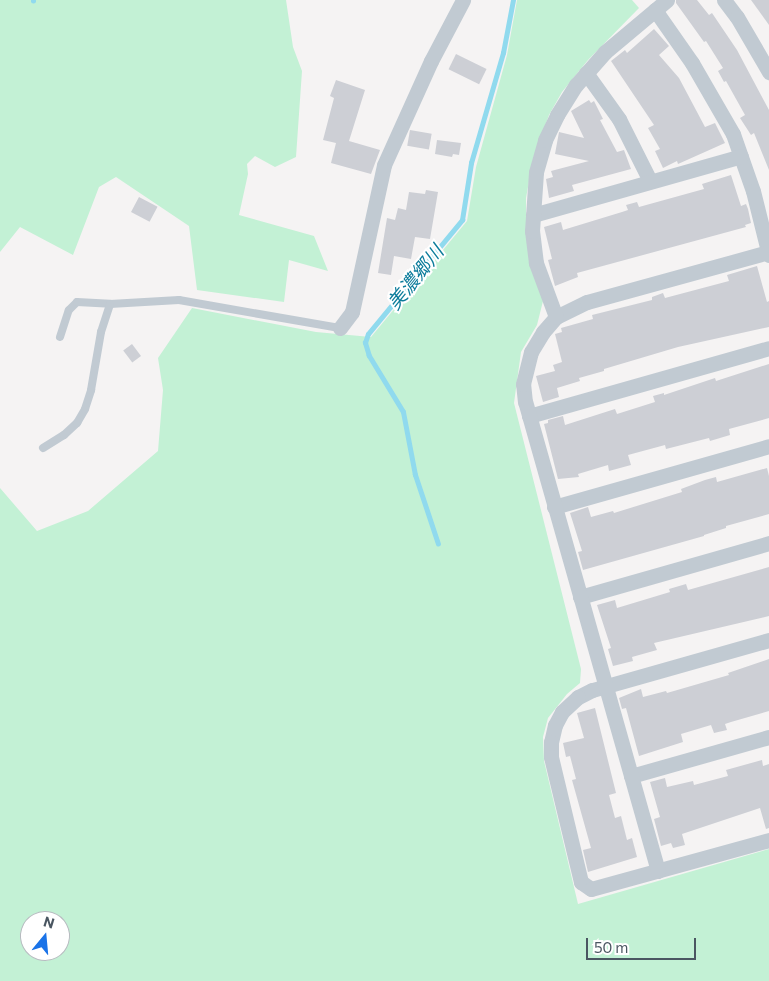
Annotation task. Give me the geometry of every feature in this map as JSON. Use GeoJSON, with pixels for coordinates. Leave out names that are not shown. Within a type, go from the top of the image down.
{"type":"FeatureCollection","features":[{"type":"Feature","properties":{"kind":"street"},"geometry":{"type":"LineString","coordinates":[[340,328],[352,312],[384,165],[431,61],[463,0]]}},
{"type":"Feature","properties":{"kind":"street"},"geometry":{"type":"LineString","coordinates":[[556,317],[536,263],[532,231],[536,172],[546,140],[557,115],[586,73],[605,52],[667,0]]}},
{"type":"Feature","properties":{"kind":"street"},"geometry":{"type":"LineString","coordinates":[[724,0],[737,17],[769,72]]}},
{"type":"Feature","properties":{"kind":"street"},"geometry":{"type":"LineString","coordinates":[[655,10],[692,63],[733,134],[753,191],[769,253],[587,302],[556,317],[543,332],[531,352],[523,384],[529,416],[554,507],[658,871]]}},
{"type":"Feature","properties":{"kind":"street"},"geometry":{"type":"LineString","coordinates":[[586,73],[619,119],[650,181]]}},
{"type":"Feature","properties":{"kind":"street"},"geometry":{"type":"LineString","coordinates":[[533,215],[741,156]]}},
{"type":"Feature","properties":{"kind":"street"},"geometry":{"type":"LineString","coordinates":[[529,416],[769,348]]}},
{"type":"Feature","properties":{"kind":"street"},"geometry":{"type":"LineString","coordinates":[[554,507],[769,446]]}},
{"type":"Feature","properties":{"kind":"street"},"geometry":{"type":"LineString","coordinates":[[580,597],[769,543]]}},
{"type":"Feature","properties":{"kind":"street"},"geometry":{"type":"LineString","coordinates":[[769,640],[606,686],[578,697],[562,712],[555,725],[551,742],[553,765],[581,882],[591,889],[600,889],[769,840]]}},
{"type":"Feature","properties":{"kind":"street"},"geometry":{"type":"LineString","coordinates":[[631,776],[769,737]]}},
{"type":"Feature","properties":{"kind":"lane"},"geometry":{"type":"LineString","coordinates":[[60,337],[69,310],[77,302],[110,304],[179,300],[340,328]]}},
{"type":"Feature","properties":{"kind":"lane"},"geometry":{"type":"LineString","coordinates":[[43,448],[64,435],[77,423],[84,409],[91,390],[101,332],[110,304]]}},
{"type":"Feature","properties":{"kind":"green space"},"geometry":{"type":"Polygon","coordinates":[[[0,0],[286,0],[293,47],[302,71],[296,157],[275,167],[255,156],[247,164],[248,174],[239,215],[314,236],[328,271],[289,260],[284,302],[197,290],[189,226],[116,177],[99,187],[73,255],[20,227],[0,252],[0,0]]]}},
{"type":"Feature","properties":{"kind":"green space"},"geometry":{"type":"Polygon","coordinates":[[[517,0],[632,0],[639,8],[588,60],[562,92],[549,115],[533,159],[526,198],[526,226],[543,301],[537,325],[521,352],[514,403],[581,669],[580,683],[567,694],[548,718],[543,737],[544,761],[578,904],[769,849],[769,981],[0,981],[0,488],[37,531],[88,511],[158,451],[163,390],[158,358],[192,308],[316,332],[371,337],[467,221],[476,167],[507,55],[517,0]]]}},
{"type":"Feature","properties":{"kind":"building"},"geometry":{"type":"Polygon","coordinates":[[[676,0],[697,0],[709,15],[712,13],[737,50],[769,110],[769,170],[754,133],[751,135],[740,118],[745,115],[726,81],[724,82],[718,71],[723,68],[706,41],[704,42],[676,3],[676,0]]]}},
{"type":"Feature","properties":{"kind":"building"},"geometry":{"type":"Polygon","coordinates":[[[751,0],[769,0],[769,25],[751,0]]]}},
{"type":"Feature","properties":{"kind":"building"},"geometry":{"type":"Polygon","coordinates":[[[654,29],[669,46],[659,55],[679,78],[705,127],[715,123],[725,143],[678,164],[677,161],[663,168],[655,151],[660,149],[648,128],[654,125],[611,61],[625,50],[627,53],[654,29]]]}},
{"type":"Feature","properties":{"kind":"building"},"geometry":{"type":"Polygon","coordinates":[[[456,54],[487,69],[479,84],[449,69],[456,54]]]}},
{"type":"Feature","properties":{"kind":"building"},"geometry":{"type":"Polygon","coordinates":[[[336,80],[365,90],[349,141],[380,150],[371,174],[331,163],[336,143],[323,140],[334,98],[330,96],[336,80]]]}},
{"type":"Feature","properties":{"kind":"building"},"geometry":{"type":"Polygon","coordinates":[[[589,100],[591,103],[594,101],[603,119],[600,120],[617,152],[624,150],[631,169],[572,185],[574,191],[549,198],[546,179],[553,177],[551,171],[589,161],[555,154],[559,132],[584,138],[571,111],[589,100]]]}},
{"type":"Feature","properties":{"kind":"building"},"geometry":{"type":"Polygon","coordinates":[[[410,130],[432,134],[429,150],[407,146],[410,130]]]}},
{"type":"Feature","properties":{"kind":"building"},"geometry":{"type":"Polygon","coordinates":[[[437,140],[461,143],[459,155],[453,154],[452,157],[435,154],[437,140]]]}},
{"type":"Feature","properties":{"kind":"building"},"geometry":{"type":"Polygon","coordinates":[[[731,175],[741,206],[746,204],[748,209],[751,223],[745,225],[746,227],[577,273],[578,277],[555,286],[548,260],[552,259],[544,227],[561,222],[563,230],[628,210],[626,205],[637,202],[639,207],[704,189],[702,184],[731,175]]]}},
{"type":"Feature","properties":{"kind":"building"},"geometry":{"type":"Polygon","coordinates":[[[426,190],[438,192],[430,239],[415,237],[411,259],[394,256],[391,275],[378,273],[387,218],[395,220],[398,208],[406,210],[409,192],[425,194],[426,190]]]}},
{"type":"Feature","properties":{"kind":"building"},"geometry":{"type":"Polygon","coordinates":[[[139,197],[158,207],[150,222],[131,212],[139,197]]]}},
{"type":"Feature","properties":{"kind":"building"},"geometry":{"type":"Polygon","coordinates":[[[757,266],[767,302],[769,301],[769,327],[678,347],[604,369],[604,371],[579,378],[580,381],[557,388],[559,397],[543,402],[536,376],[555,371],[553,365],[562,362],[555,334],[562,332],[561,328],[593,319],[592,315],[652,300],[652,297],[663,293],[665,298],[729,281],[727,275],[757,266]]]}},
{"type":"Feature","properties":{"kind":"building"},"geometry":{"type":"Polygon","coordinates":[[[132,344],[141,356],[132,363],[123,351],[132,344]]]}},
{"type":"Feature","properties":{"kind":"building"},"geometry":{"type":"Polygon","coordinates":[[[769,364],[769,418],[729,429],[730,435],[710,441],[709,438],[666,449],[665,445],[628,455],[631,465],[609,471],[608,465],[578,474],[579,477],[558,479],[544,424],[548,423],[548,420],[563,416],[565,425],[615,409],[617,414],[655,402],[653,396],[664,393],[664,395],[715,378],[716,381],[769,364]]]}},
{"type":"Feature","properties":{"kind":"building"},"geometry":{"type":"Polygon","coordinates":[[[767,468],[769,476],[769,514],[726,526],[726,528],[704,536],[583,570],[578,552],[582,551],[570,513],[588,507],[591,517],[613,511],[614,513],[682,492],[681,489],[705,480],[716,477],[717,482],[767,468]]]}},
{"type":"Feature","properties":{"kind":"building"},"geometry":{"type":"Polygon","coordinates":[[[769,567],[769,616],[654,643],[657,650],[632,657],[633,661],[613,666],[608,649],[611,648],[597,605],[615,600],[617,608],[670,592],[669,589],[686,584],[688,590],[769,567]]]}},
{"type":"Feature","properties":{"kind":"building"},"geometry":{"type":"Polygon","coordinates":[[[769,659],[769,711],[725,724],[727,730],[714,733],[711,725],[681,734],[683,742],[639,756],[626,708],[622,709],[619,698],[641,689],[643,697],[666,691],[667,693],[729,675],[728,673],[769,659]]]}},
{"type":"Feature","properties":{"kind":"building"},"geometry":{"type":"Polygon","coordinates":[[[595,708],[616,793],[609,795],[615,818],[621,816],[627,840],[632,838],[637,857],[588,872],[583,850],[591,848],[572,780],[576,779],[570,756],[566,757],[563,743],[584,738],[577,713],[595,708]]]}},
{"type":"Feature","properties":{"kind":"building"},"geometry":{"type":"Polygon","coordinates":[[[762,760],[763,766],[769,764],[769,828],[766,829],[760,808],[682,834],[685,845],[673,848],[671,843],[661,846],[654,819],[660,817],[650,782],[665,778],[667,787],[693,781],[694,785],[728,776],[726,770],[762,760]]]}},
{"type":"Feature","properties":{"kind":"waterway","name":"美濃郷川"},"geometry":{"type":"LineString","coordinates":[[438,544],[415,475],[403,412],[369,356],[365,343],[368,334],[462,220],[471,163],[503,53],[513,0]]}}]}
